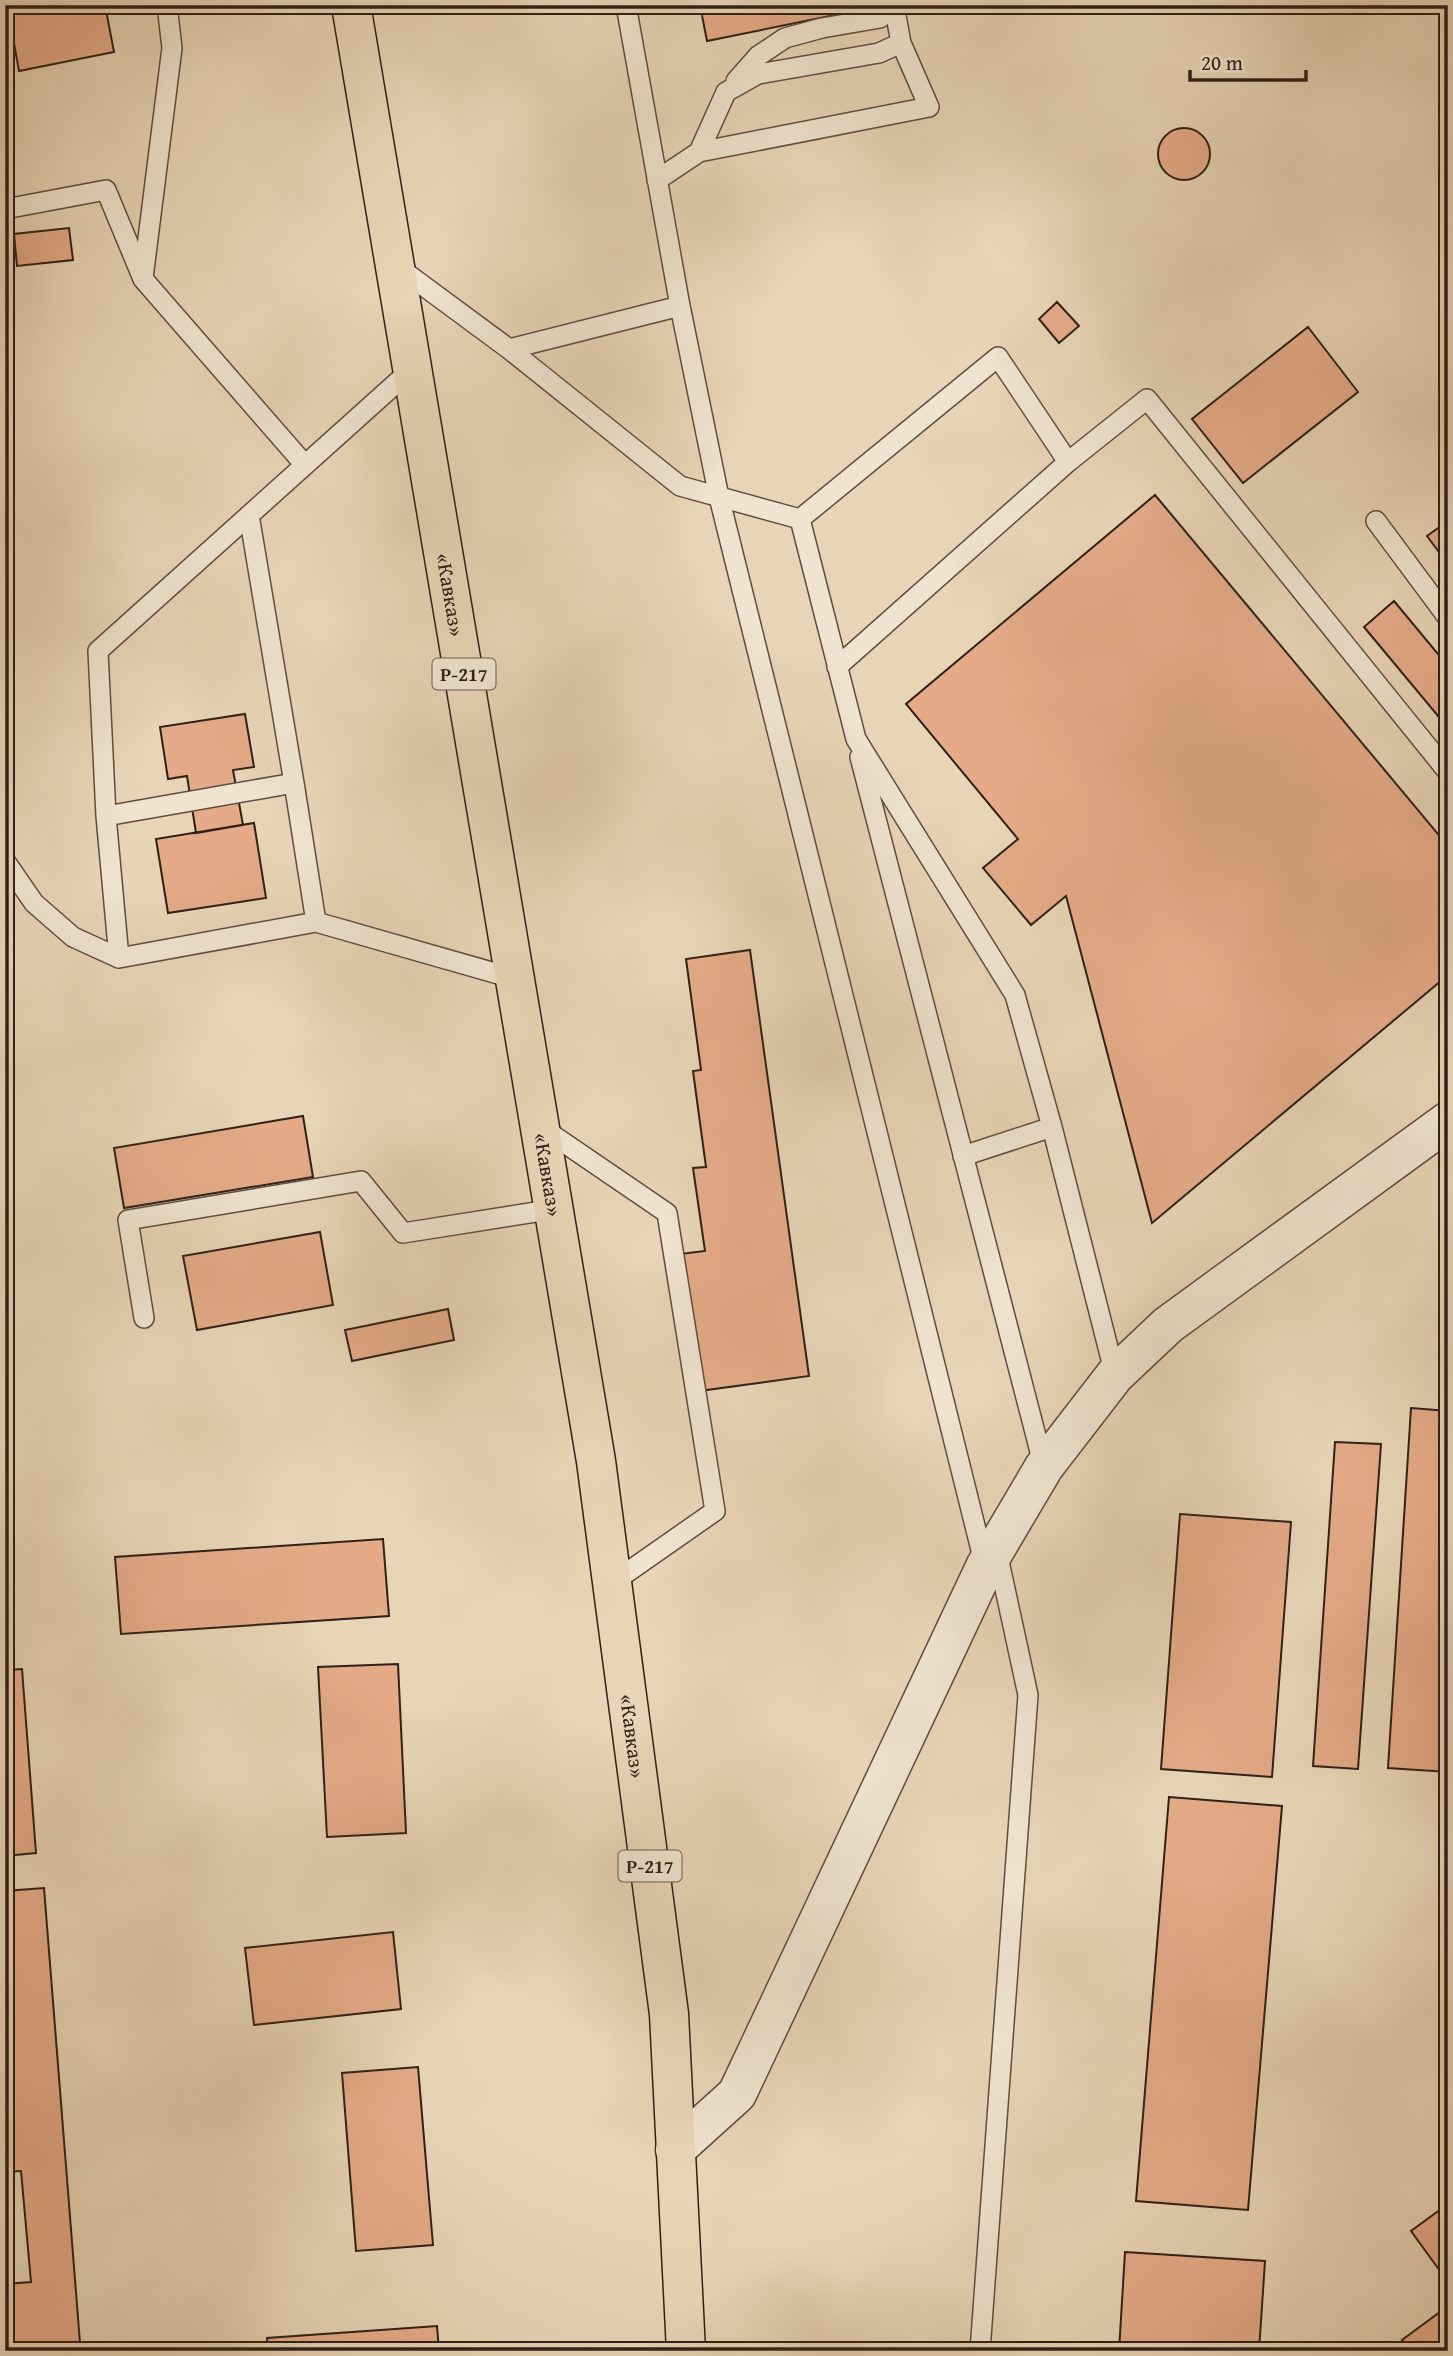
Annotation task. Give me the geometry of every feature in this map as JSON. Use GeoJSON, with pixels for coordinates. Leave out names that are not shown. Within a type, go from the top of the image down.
{"type":"FeatureCollection","features":[{"type":"Feature","properties":{"kind":"highway","name":"«Кавказ»"},"geometry":{"type":"LineString","coordinates":[[351,5],[596,1461],[669,2014],[686,2351]]}},
{"type":"Feature","properties":{"kind":"street"},"geometry":{"type":"LineString","coordinates":[[676,2150],[737,2094],[944,1652],[991,1558],[1044,1467],[1115,1375],[1168,1325],[1448,1122]]}},
{"type":"Feature","properties":{"kind":"lane"},"geometry":{"type":"LineString","coordinates":[[143,279],[172,48],[167,5]]}},
{"type":"Feature","properties":{"kind":"lane"},"geometry":{"type":"LineString","coordinates":[[626,5],[680,306],[719,497],[1028,1695],[980,2351]]}},
{"type":"Feature","properties":{"kind":"lane"},"geometry":{"type":"LineString","coordinates":[[657,180],[699,152],[929,107],[901,43],[894,5]]}},
{"type":"Feature","properties":{"kind":"lane"},"geometry":{"type":"LineString","coordinates":[[699,152],[726,92],[758,56],[785,38],[822,27],[880,18],[894,5]]}},
{"type":"Feature","properties":{"kind":"lane"},"geometry":{"type":"LineString","coordinates":[[726,92],[758,74],[879,53],[901,43]]}},
{"type":"Feature","properties":{"kind":"lane"},"geometry":{"type":"LineString","coordinates":[[5,209],[106,190],[143,279],[304,465]]}},
{"type":"Feature","properties":{"kind":"lane"},"geometry":{"type":"LineString","coordinates":[[395,265],[509,349],[680,486],[800,519]]}},
{"type":"Feature","properties":{"kind":"lane"},"geometry":{"type":"LineString","coordinates":[[509,349],[680,306]]}},
{"type":"Feature","properties":{"kind":"lane"},"geometry":{"type":"LineString","coordinates":[[800,519],[998,357],[1068,462]]}},
{"type":"Feature","properties":{"kind":"lane"},"geometry":{"type":"LineString","coordinates":[[119,958],[106,816],[98,651],[412,368]]}},
{"type":"Feature","properties":{"kind":"lane"},"geometry":{"type":"LineString","coordinates":[[837,667],[1068,462],[1147,399],[1448,772]]}},
{"type":"Feature","properties":{"kind":"lane"},"geometry":{"type":"LineString","coordinates":[[249,515],[316,922]]}},
{"type":"Feature","properties":{"kind":"lane"},"geometry":{"type":"LineString","coordinates":[[800,519],[1044,1467]]}},
{"type":"Feature","properties":{"kind":"lane"},"geometry":{"type":"LineString","coordinates":[[1376,521],[1448,618]]}},
{"type":"Feature","properties":{"kind":"lane"},"geometry":{"type":"LineString","coordinates":[[856,739],[1015,995],[1052,1127],[1115,1375]]}},
{"type":"Feature","properties":{"kind":"lane"},"geometry":{"type":"LineString","coordinates":[[106,816],[294,783]]}},
{"type":"Feature","properties":{"kind":"lane"},"geometry":{"type":"LineString","coordinates":[[5,861],[34,903],[63,929],[73,937],[119,958],[316,922],[516,979]]}},
{"type":"Feature","properties":{"kind":"lane"},"geometry":{"type":"LineString","coordinates":[[540,1126],[667,1213],[715,1511],[612,1583]]}},
{"type":"Feature","properties":{"kind":"lane"},"geometry":{"type":"LineString","coordinates":[[963,1156],[1052,1127]]}},
{"type":"Feature","properties":{"kind":"lane"},"geometry":{"type":"LineString","coordinates":[[144,1318],[128,1220],[361,1181],[403,1233],[555,1209]]}},
{"type":"Feature","properties":{"kind":"building"},"geometry":{"type":"Polygon","coordinates":[[[7,5],[105,5],[114,52],[19,71],[7,5]]]}},
{"type":"Feature","properties":{"kind":"building"},"geometry":{"type":"Polygon","coordinates":[[[700,5],[833,5],[835,15],[707,41],[700,5]]]}},
{"type":"Feature","properties":{"kind":"building"},"geometry":{"type":"Polygon","coordinates":[[[1184,128],[1194,130],[1202,136],[1208,144],[1208,164],[1202,172],[1194,178],[1184,180],[1174,178],[1166,172],[1160,164],[1158,154],[1160,144],[1166,136],[1174,130],[1184,128]]]}},
{"type":"Feature","properties":{"kind":"building"},"geometry":{"type":"Polygon","coordinates":[[[69,228],[73,260],[17,266],[14,234],[69,228]]]}},
{"type":"Feature","properties":{"kind":"building"},"geometry":{"type":"Polygon","coordinates":[[[1057,302],[1079,326],[1059,343],[1039,319],[1057,302]]]}},
{"type":"Feature","properties":{"kind":"building"},"geometry":{"type":"Polygon","coordinates":[[[1308,327],[1358,392],[1243,483],[1192,419],[1308,327]]]}},
{"type":"Feature","properties":{"kind":"building"},"geometry":{"type":"Polygon","coordinates":[[[1155,495],[1448,846],[1448,975],[1152,1223],[1066,896],[1031,925],[983,868],[1018,839],[906,704],[1155,495]]]}},
{"type":"Feature","properties":{"kind":"building"},"geometry":{"type":"Polygon","coordinates":[[[1448,521],[1448,564],[1427,536],[1448,521]]]}},
{"type":"Feature","properties":{"kind":"building"},"geometry":{"type":"Polygon","coordinates":[[[1394,601],[1448,666],[1448,728],[1364,627],[1394,601]]]}},
{"type":"Feature","properties":{"kind":"building"},"geometry":{"type":"Polygon","coordinates":[[[245,714],[254,767],[233,770],[243,825],[196,833],[187,776],[168,779],[160,727],[245,714]]]}},
{"type":"Feature","properties":{"kind":"building"},"geometry":{"type":"Polygon","coordinates":[[[254,823],[266,898],[168,913],[156,839],[254,823]]]}},
{"type":"Feature","properties":{"kind":"building"},"geometry":{"type":"Polygon","coordinates":[[[750,950],[809,1376],[699,1391],[680,1254],[705,1251],[693,1168],[706,1167],[693,1071],[701,1070],[686,959],[750,950]]]}},
{"type":"Feature","properties":{"kind":"building"},"geometry":{"type":"Polygon","coordinates":[[[303,1116],[313,1177],[124,1208],[114,1148],[303,1116]]]}},
{"type":"Feature","properties":{"kind":"building"},"geometry":{"type":"Polygon","coordinates":[[[320,1232],[333,1305],[197,1330],[183,1256],[320,1232]]]}},
{"type":"Feature","properties":{"kind":"building"},"geometry":{"type":"Polygon","coordinates":[[[448,1309],[454,1340],[352,1361],[345,1330],[448,1309]]]}},
{"type":"Feature","properties":{"kind":"building"},"geometry":{"type":"Polygon","coordinates":[[[1411,1408],[1448,1411],[1448,1772],[1388,1768],[1411,1408]]]}},
{"type":"Feature","properties":{"kind":"building"},"geometry":{"type":"Polygon","coordinates":[[[1335,1442],[1381,1444],[1358,1769],[1313,1766],[1335,1442]]]}},
{"type":"Feature","properties":{"kind":"building"},"geometry":{"type":"Polygon","coordinates":[[[1180,1514],[1291,1522],[1272,1777],[1161,1769],[1180,1514]]]}},
{"type":"Feature","properties":{"kind":"building"},"geometry":{"type":"Polygon","coordinates":[[[383,1539],[389,1616],[121,1634],[115,1557],[383,1539]]]}},
{"type":"Feature","properties":{"kind":"building"},"geometry":{"type":"Polygon","coordinates":[[[398,1664],[406,1833],[327,1837],[318,1667],[398,1664]]]}},
{"type":"Feature","properties":{"kind":"building"},"geometry":{"type":"Polygon","coordinates":[[[22,1669],[36,1853],[5,1856],[5,1670],[22,1669]]]}},
{"type":"Feature","properties":{"kind":"building"},"geometry":{"type":"Polygon","coordinates":[[[1169,1797],[1282,1806],[1248,2210],[1136,2201],[1169,1797]]]}},
{"type":"Feature","properties":{"kind":"building"},"geometry":{"type":"Polygon","coordinates":[[[44,1888],[80,2343],[5,2349],[5,2284],[31,2282],[21,2171],[5,2172],[5,1891],[44,1888]]]}},
{"type":"Feature","properties":{"kind":"building"},"geometry":{"type":"Polygon","coordinates":[[[393,1932],[401,2009],[254,2025],[245,1948],[393,1932]]]}},
{"type":"Feature","properties":{"kind":"building"},"geometry":{"type":"Polygon","coordinates":[[[418,2067],[433,2245],[356,2251],[342,2073],[418,2067]]]}},
{"type":"Feature","properties":{"kind":"building"},"geometry":{"type":"Polygon","coordinates":[[[1448,2204],[1448,2282],[1411,2231],[1448,2204]]]}},
{"type":"Feature","properties":{"kind":"building"},"geometry":{"type":"Polygon","coordinates":[[[1125,2252],[1265,2261],[1259,2351],[1119,2351],[1125,2252]]]}},
{"type":"Feature","properties":{"kind":"building"},"geometry":{"type":"Polygon","coordinates":[[[1448,2306],[1448,2351],[1410,2351],[1402,2340],[1448,2306]]]}},
{"type":"Feature","properties":{"kind":"building"},"geometry":{"type":"Polygon","coordinates":[[[437,2326],[439,2351],[268,2351],[267,2338],[437,2326]]]}}]}
